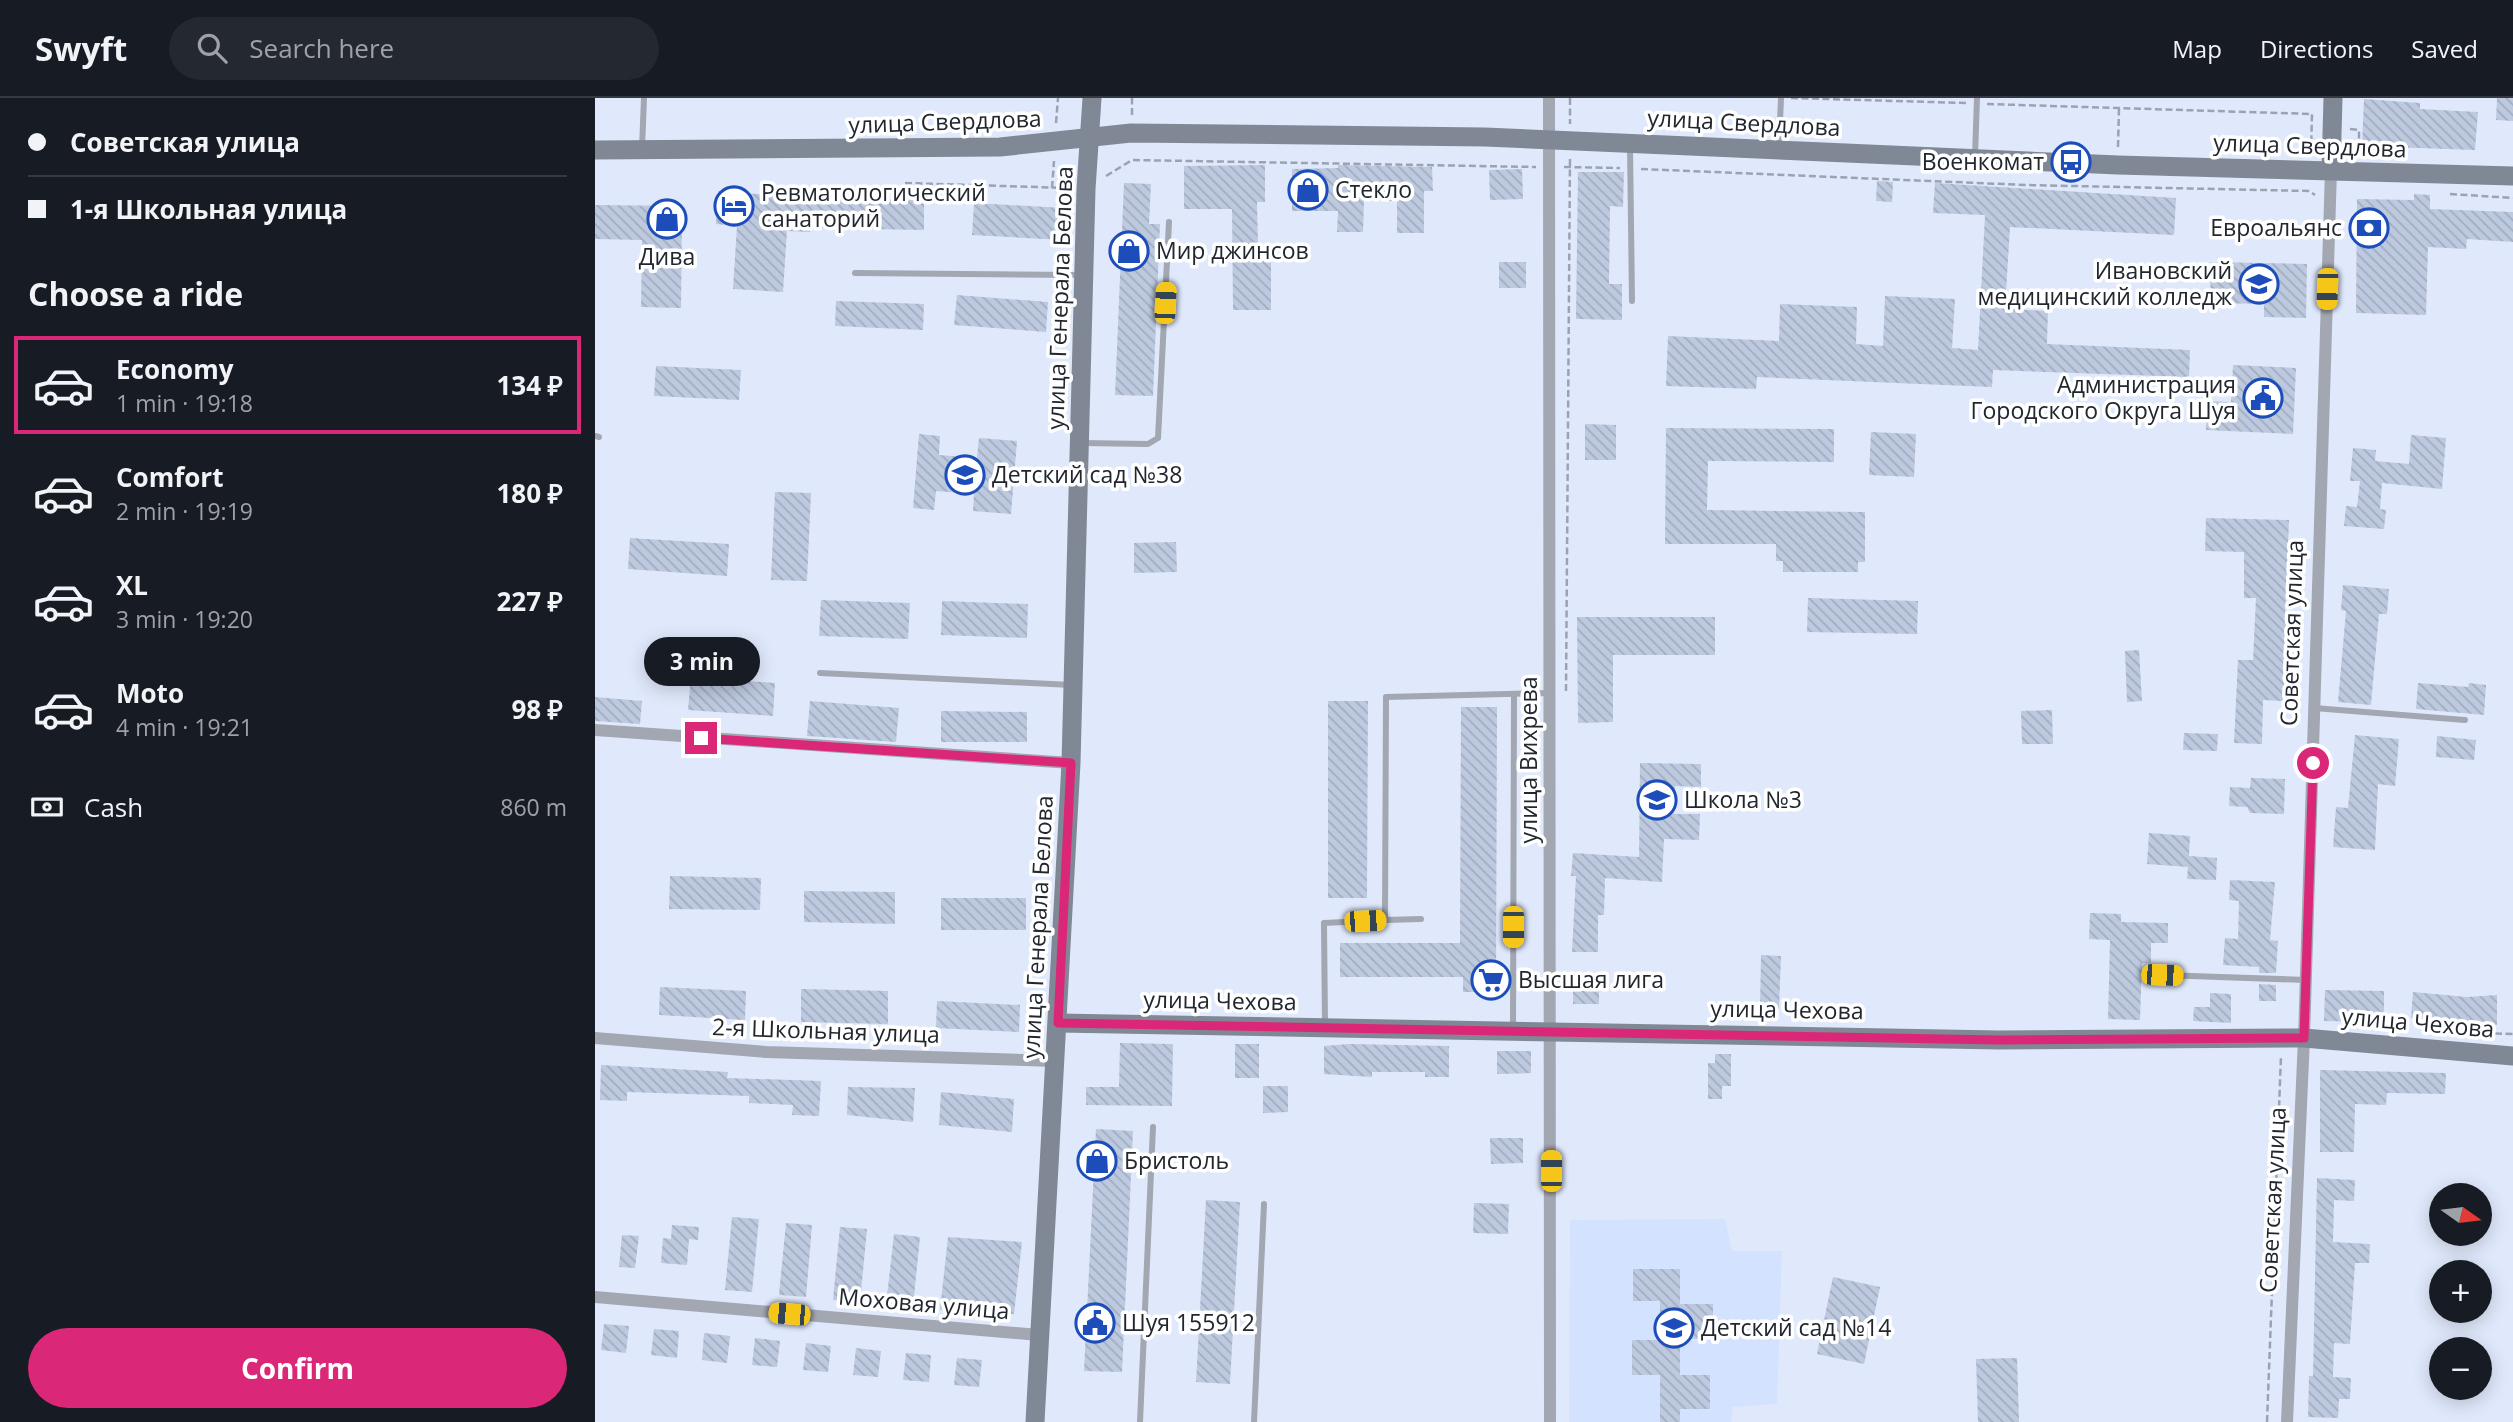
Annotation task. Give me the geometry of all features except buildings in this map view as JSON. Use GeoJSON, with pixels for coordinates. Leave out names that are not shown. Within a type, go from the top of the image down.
{"type":"FeatureCollection","features":[{"type":"Feature","properties":{"kind":"street","name":"улица Генерала Белова"},"geometry":{"type":"LineString","coordinates":[[1035,1422],[1071,763],[1086,189],[1092,98]]}},
{"type":"Feature","properties":{"kind":"street","name":"улица Вихрева"},"geometry":{"type":"LineString","coordinates":[[1549,98],[1550,1422]]}},
{"type":"Feature","properties":{"kind":"street","name":"Советская улица"},"geometry":{"type":"LineString","coordinates":[[2287,1422],[2304,1038],[2333,98]]}},
{"type":"Feature","properties":{"kind":"street","name":"улица Свердлова"},"geometry":{"type":"LineString","coordinates":[[595,150],[1000,147],[1131,132],[1548,139],[1975,158],[2513,176]]}},
{"type":"Feature","properties":{"kind":"street"},"geometry":{"type":"LineString","coordinates":[[595,730],[1071,763]]}},
{"type":"Feature","properties":{"kind":"street","name":"улица Чехова"},"geometry":{"type":"LineString","coordinates":[[1058,1023],[1999,1040],[2304,1038],[2513,1056]]}},
{"type":"Feature","properties":{"kind":"street","name":"2-я Школьная улица"},"geometry":{"type":"LineString","coordinates":[[595,1038],[766,1052],[1056,1062]]}},
{"type":"Feature","properties":{"kind":"street","name":"Моховая улица"},"geometry":{"type":"LineString","coordinates":[[595,1297],[1039,1335]]}},
{"type":"Feature","properties":{"kind":"lane"},"geometry":{"type":"LineString","coordinates":[[642,149],[644,98]]}},
{"type":"Feature","properties":{"kind":"lane"},"geometry":{"type":"LineString","coordinates":[[1779,149],[1782,98]]}},
{"type":"Feature","properties":{"kind":"lane"},"geometry":{"type":"LineString","coordinates":[[1975,158],[1977,101]]}},
{"type":"Feature","properties":{"kind":"lane"},"geometry":{"type":"LineString","coordinates":[[1629,143],[1632,301]]}},
{"type":"Feature","properties":{"kind":"lane"},"geometry":{"type":"LineString","coordinates":[[1079,443],[1149,444],[1158,438],[1168,222]]}},
{"type":"Feature","properties":{"kind":"lane"},"geometry":{"type":"LineString","coordinates":[[855,273],[1084,275]]}},
{"type":"Feature","properties":{"kind":"lane"},"geometry":{"type":"LineString","coordinates":[[820,673],[1073,685]]}},
{"type":"Feature","properties":{"kind":"lane"},"geometry":{"type":"LineString","coordinates":[[1513,1031],[1514,694]]}},
{"type":"Feature","properties":{"kind":"lane"},"geometry":{"type":"LineString","coordinates":[[1385,920],[1386,697],[1550,694]]}},
{"type":"Feature","properties":{"kind":"lane"},"geometry":{"type":"LineString","coordinates":[[2315,708],[2465,720]]}},
{"type":"Feature","properties":{"kind":"lane"},"geometry":{"type":"LineString","coordinates":[[1325,1027],[1324,923],[1421,919]]}},
{"type":"Feature","properties":{"kind":"lane"},"geometry":{"type":"LineString","coordinates":[[2162,975],[2306,980]]}},
{"type":"Feature","properties":{"kind":"lane"},"geometry":{"type":"LineString","coordinates":[[1140,1422],[1153,1127]]}},
{"type":"Feature","properties":{"kind":"lane"},"geometry":{"type":"LineString","coordinates":[[1254,1422],[1264,1204]]}},
{"type":"Feature","properties":{"kind":"path"},"geometry":{"type":"LineString","coordinates":[[1782,98],[1977,101],[2312,114]]}},
{"type":"Feature","properties":{"kind":"path"},"geometry":{"type":"LineString","coordinates":[[2332,129],[2359,130],[2359,171]]}},
{"type":"Feature","properties":{"kind":"path"},"geometry":{"type":"LineString","coordinates":[[905,183],[1086,189],[1132,160],[1631,169],[2026,185],[2309,191],[2330,205]]}},
{"type":"Feature","properties":{"kind":"path"},"geometry":{"type":"LineString","coordinates":[[2448,194],[2513,198]]}},
{"type":"Feature","properties":{"kind":"path"},"geometry":{"type":"LineString","coordinates":[[2267,1422],[2282,1038]]}},
{"type":"Feature","properties":{"kind":"shaded area","name":"Детский сад №14"},"geometry":{"type":"Polygon","coordinates":[[[1725,1219],[1732,1251],[1782,1251],[1777,1404],[1733,1407],[1731,1422],[1569,1422],[1570,1220],[1725,1219]]]}},
{"type":"Feature","properties":{"kind":"place","name":"Военкомат"},"geometry":{"type":"Point","coordinates":[2071,162]}},
{"type":"Feature","properties":{"kind":"place","name":"Стекло"},"geometry":{"type":"Point","coordinates":[1308,190]}},
{"type":"Feature","properties":{"kind":"place","name":"Ревматологический санаторий"},"geometry":{"type":"Point","coordinates":[734,206]}},
{"type":"Feature","properties":{"kind":"place","name":"Дива"},"geometry":{"type":"Point","coordinates":[667,219]}},
{"type":"Feature","properties":{"kind":"place","name":"Евроальянс"},"geometry":{"type":"Point","coordinates":[2369,228]}},
{"type":"Feature","properties":{"kind":"place","name":"Мир джинсов"},"geometry":{"type":"Point","coordinates":[1129,251]}},
{"type":"Feature","properties":{"kind":"place","name":"Ивановский медицинский колледж"},"geometry":{"type":"Point","coordinates":[2259,284]}},
{"type":"Feature","properties":{"kind":"place","name":"Администрация Городского Округа Шуя"},"geometry":{"type":"Point","coordinates":[2263,398]}},
{"type":"Feature","properties":{"kind":"place","name":"Детский сад №38"},"geometry":{"type":"Point","coordinates":[965,475]}},
{"type":"Feature","properties":{"kind":"place","name":"Школа №3"},"geometry":{"type":"Point","coordinates":[1657,800]}},
{"type":"Feature","properties":{"kind":"place","name":"Высшая лига"},"geometry":{"type":"Point","coordinates":[1491,980]}},
{"type":"Feature","properties":{"kind":"place","name":"Бристоль"},"geometry":{"type":"Point","coordinates":[1097,1161]}},
{"type":"Feature","properties":{"kind":"place","name":"Шуя 155912"},"geometry":{"type":"Point","coordinates":[1095,1323]}},
{"type":"Feature","properties":{"kind":"place","name":"Детский сад №14"},"geometry":{"type":"Point","coordinates":[1674,1328]}},
{"type":"Feature","properties":{"kind":"route"},"geometry":{"type":"LineString","coordinates":[[701,738],[1071,763],[1058,1023],[1674,1032],[1999,1040],[2304,1038],[2313,763]]}}]}
